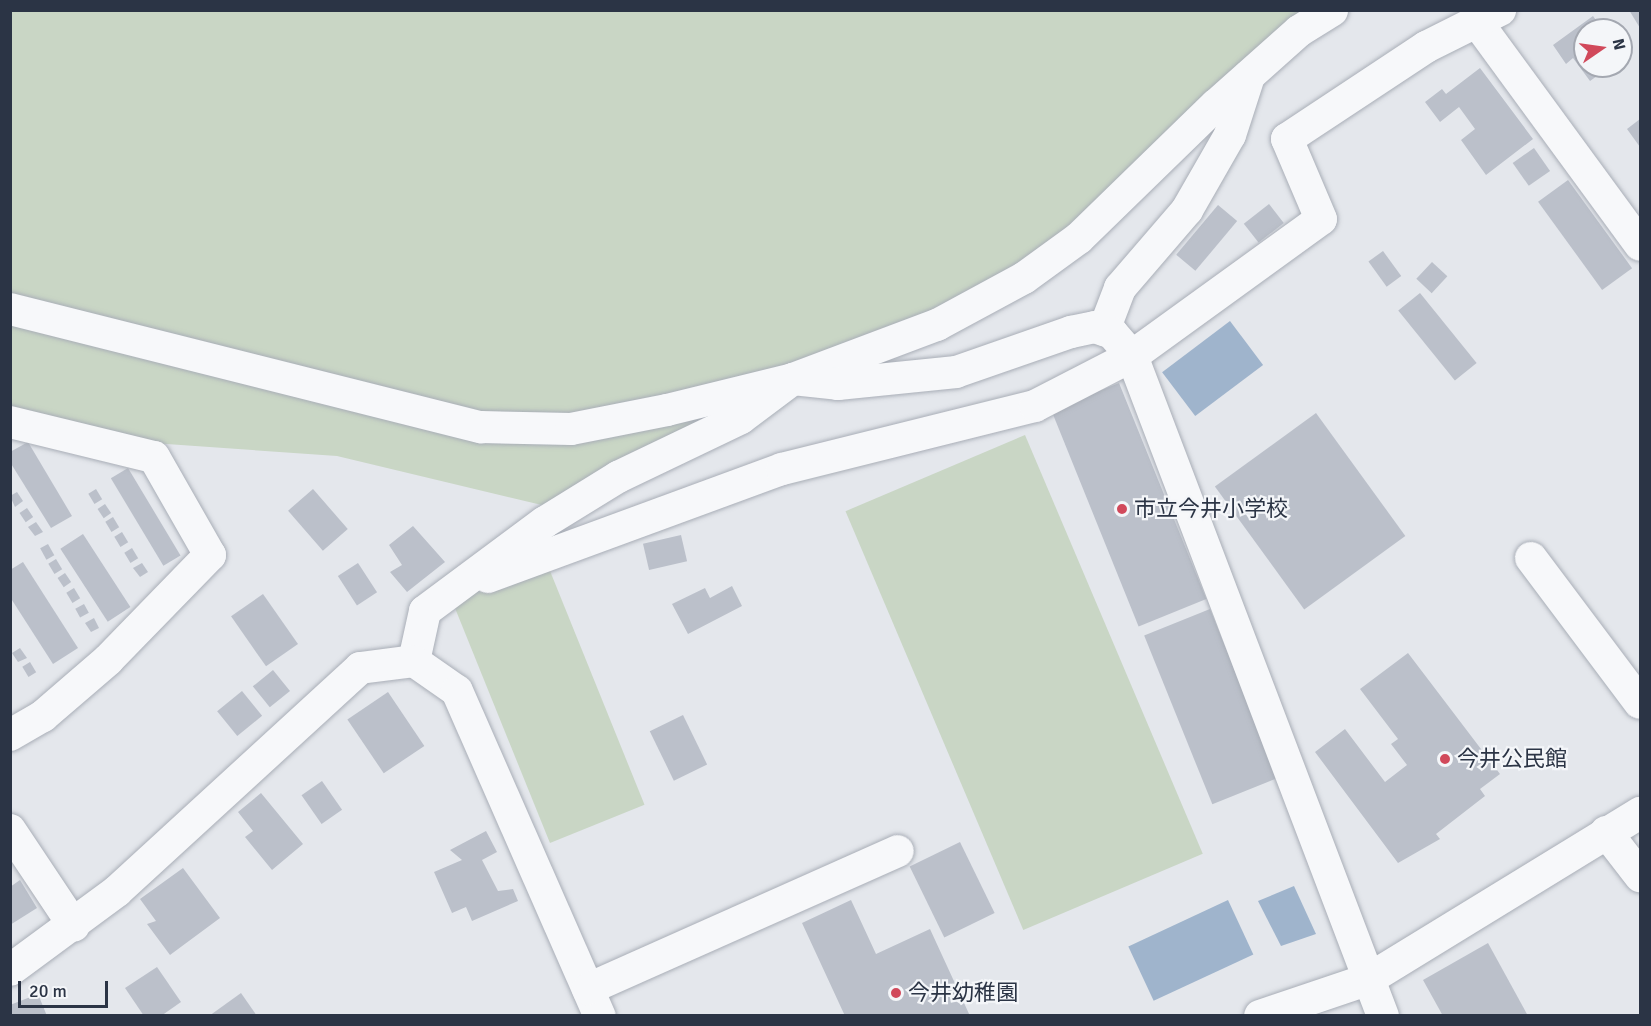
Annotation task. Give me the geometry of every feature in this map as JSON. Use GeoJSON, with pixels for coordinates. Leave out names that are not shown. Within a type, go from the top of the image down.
{"type":"FeatureCollection","features":[{"type":"Feature","properties":{"kind":"street"},"geometry":{"type":"LineString","coordinates":[[10,309],[481,427],[571,429],[793,379],[937,325],[1024,278],[1079,238],[1249,75],[1332,10]]}},
{"type":"Feature","properties":{"kind":"street"},"geometry":{"type":"LineString","coordinates":[[455,588],[782,469],[1035,406],[1132,356],[1321,219],[1287,139],[1426,47],[1489,16],[1631,205],[1641,245]]}},
{"type":"Feature","properties":{"kind":"street"},"geometry":{"type":"LineString","coordinates":[[1104,330],[1120,288],[1198,191],[1230,135],[1249,75]]}},
{"type":"Feature","properties":{"kind":"street"},"geometry":{"type":"LineString","coordinates":[[414,661],[425,610],[609,483],[741,417],[793,379],[838,384],[956,372],[1071,333],[1104,330],[1132,356],[1383,1016]]}},
{"type":"Feature","properties":{"kind":"street"},"geometry":{"type":"LineString","coordinates":[[10,422],[154,457],[210,555],[108,660],[43,716],[10,735]]}},
{"type":"Feature","properties":{"kind":"street"},"geometry":{"type":"LineString","coordinates":[[1531,558],[1641,703]]}},
{"type":"Feature","properties":{"kind":"street"},"geometry":{"type":"LineString","coordinates":[[10,970],[74,926],[360,668],[414,661],[457,692],[595,1008],[898,851]]}},
{"type":"Feature","properties":{"kind":"street"},"geometry":{"type":"LineString","coordinates":[[1260,1016],[1368,979],[1606,832],[1641,813]]}},
{"type":"Feature","properties":{"kind":"street"},"geometry":{"type":"LineString","coordinates":[[10,830],[74,926]]}},
{"type":"Feature","properties":{"kind":"street"},"geometry":{"type":"LineString","coordinates":[[1606,832],[1641,876]]}},
{"type":"Feature","properties":{"kind":"green space"},"geometry":{"type":"Polygon","coordinates":[[[11,11],[1345,11],[1024,278],[546,506],[337,456],[138,442],[11,412],[11,11]]]}},
{"type":"Feature","properties":{"kind":"green space"},"geometry":{"type":"Polygon","coordinates":[[[1025,435],[1203,854],[1023,930],[846,511],[1025,435]]]}},
{"type":"Feature","properties":{"kind":"green space"},"geometry":{"type":"Polygon","coordinates":[[[546,561],[645,805],[550,843],[451,599],[546,561]]]}},
{"type":"Feature","properties":{"kind":"water"},"geometry":{"type":"Polygon","coordinates":[[[1230,321],[1263,365],[1195,416],[1162,372],[1230,321]]]}},
{"type":"Feature","properties":{"kind":"water"},"geometry":{"type":"Polygon","coordinates":[[[1294,886],[1316,934],[1281,946],[1258,901],[1294,886]]]}},
{"type":"Feature","properties":{"kind":"water"},"geometry":{"type":"Polygon","coordinates":[[[1228,900],[1253,954],[1154,1001],[1128,946],[1228,900]]]}},
{"type":"Feature","properties":{"kind":"building"},"geometry":{"type":"Polygon","coordinates":[[[1629,10],[1640,10],[1640,28],[1629,10]]]}},
{"type":"Feature","properties":{"kind":"building"},"geometry":{"type":"Polygon","coordinates":[[[1573,30],[1573,58],[1566,64],[1553,45],[1573,30]]]}},
{"type":"Feature","properties":{"kind":"building"},"geometry":{"type":"Polygon","coordinates":[[[1480,68],[1533,139],[1486,175],[1461,140],[1475,129],[1459,107],[1440,122],[1425,102],[1442,89],[1446,94],[1480,68]]]}},
{"type":"Feature","properties":{"kind":"building"},"geometry":{"type":"Polygon","coordinates":[[[1640,119],[1640,147],[1627,129],[1640,119]]]}},
{"type":"Feature","properties":{"kind":"building"},"geometry":{"type":"Polygon","coordinates":[[[1534,148],[1550,171],[1529,186],[1513,163],[1534,148]]]}},
{"type":"Feature","properties":{"kind":"building"},"geometry":{"type":"Polygon","coordinates":[[[1568,180],[1632,268],[1602,290],[1538,202],[1568,180]]]}},
{"type":"Feature","properties":{"kind":"building"},"geometry":{"type":"Polygon","coordinates":[[[1269,204],[1284,223],[1259,243],[1244,224],[1269,204]]]}},
{"type":"Feature","properties":{"kind":"building"},"geometry":{"type":"Polygon","coordinates":[[[1218,205],[1237,221],[1195,271],[1176,255],[1218,205]]]}},
{"type":"Feature","properties":{"kind":"building"},"geometry":{"type":"Polygon","coordinates":[[[1383,251],[1401,276],[1387,287],[1368,262],[1383,251]]]}},
{"type":"Feature","properties":{"kind":"building"},"geometry":{"type":"Polygon","coordinates":[[[1432,262],[1447,276],[1432,293],[1416,279],[1432,262]]]}},
{"type":"Feature","properties":{"kind":"building"},"geometry":{"type":"Polygon","coordinates":[[[1420,293],[1477,363],[1455,381],[1398,311],[1420,293]]]}},
{"type":"Feature","properties":{"kind":"building"},"geometry":{"type":"Polygon","coordinates":[[[1119,383],[1206,599],[1139,626],[1051,410],[1119,383]]]}},
{"type":"Feature","properties":{"kind":"building"},"geometry":{"type":"Polygon","coordinates":[[[1316,413],[1405,536],[1304,609],[1215,486],[1316,413]]]}},
{"type":"Feature","properties":{"kind":"building"},"geometry":{"type":"Polygon","coordinates":[[[28,442],[72,516],[51,528],[10,462],[10,452],[28,442]]]}},
{"type":"Feature","properties":{"kind":"building"},"geometry":{"type":"Polygon","coordinates":[[[128,468],[181,555],[163,566],[111,478],[128,468]]]}},
{"type":"Feature","properties":{"kind":"building"},"geometry":{"type":"Polygon","coordinates":[[[96,489],[102,499],[94,504],[88,494],[96,489]]]}},
{"type":"Feature","properties":{"kind":"building"},"geometry":{"type":"Polygon","coordinates":[[[313,489],[348,529],[323,551],[288,511],[313,489]]]}},
{"type":"Feature","properties":{"kind":"building"},"geometry":{"type":"Polygon","coordinates":[[[17,492],[23,501],[15,507],[10,496],[17,492]]]}},
{"type":"Feature","properties":{"kind":"building"},"geometry":{"type":"Polygon","coordinates":[[[105,504],[111,513],[104,518],[98,509],[105,504]]]}},
{"type":"Feature","properties":{"kind":"building"},"geometry":{"type":"Polygon","coordinates":[[[27,508],[33,517],[26,522],[20,513],[27,508]]]}},
{"type":"Feature","properties":{"kind":"building"},"geometry":{"type":"Polygon","coordinates":[[[113,517],[119,527],[111,532],[105,522],[113,517]]]}},
{"type":"Feature","properties":{"kind":"building"},"geometry":{"type":"Polygon","coordinates":[[[36,522],[43,532],[35,536],[28,527],[36,522]]]}},
{"type":"Feature","properties":{"kind":"building"},"geometry":{"type":"Polygon","coordinates":[[[413,526],[445,562],[407,592],[390,572],[402,565],[389,545],[413,526]]]}},
{"type":"Feature","properties":{"kind":"building"},"geometry":{"type":"Polygon","coordinates":[[[122,532],[128,542],[120,547],[114,537],[122,532]]]}},
{"type":"Feature","properties":{"kind":"building"},"geometry":{"type":"Polygon","coordinates":[[[83,534],[130,607],[108,622],[60,549],[83,534]]]}},
{"type":"Feature","properties":{"kind":"building"},"geometry":{"type":"Polygon","coordinates":[[[681,535],[687,561],[649,570],[643,544],[681,535]]]}},
{"type":"Feature","properties":{"kind":"building"},"geometry":{"type":"Polygon","coordinates":[[[48,544],[54,555],[46,560],[40,548],[48,544]]]}},
{"type":"Feature","properties":{"kind":"building"},"geometry":{"type":"Polygon","coordinates":[[[132,548],[138,558],[130,563],[124,553],[132,548]]]}},
{"type":"Feature","properties":{"kind":"building"},"geometry":{"type":"Polygon","coordinates":[[[56,559],[62,569],[54,574],[48,564],[56,559]]]}},
{"type":"Feature","properties":{"kind":"building"},"geometry":{"type":"Polygon","coordinates":[[[23,562],[78,648],[53,664],[10,597],[10,570],[23,562]]]}},
{"type":"Feature","properties":{"kind":"building"},"geometry":{"type":"Polygon","coordinates":[[[142,563],[148,572],[140,577],[133,568],[142,563]]]}},
{"type":"Feature","properties":{"kind":"building"},"geometry":{"type":"Polygon","coordinates":[[[358,563],[377,592],[357,605],[338,576],[358,563]]]}},
{"type":"Feature","properties":{"kind":"building"},"geometry":{"type":"Polygon","coordinates":[[[65,573],[71,582],[64,587],[58,578],[65,573]]]}},
{"type":"Feature","properties":{"kind":"building"},"geometry":{"type":"Polygon","coordinates":[[[732,586],[742,606],[688,634],[672,604],[705,588],[710,598],[732,586]]]}},
{"type":"Feature","properties":{"kind":"building"},"geometry":{"type":"Polygon","coordinates":[[[74,588],[80,598],[72,603],[66,593],[74,588]]]}},
{"type":"Feature","properties":{"kind":"building"},"geometry":{"type":"Polygon","coordinates":[[[263,594],[298,644],[266,666],[231,616],[263,594]]]}},
{"type":"Feature","properties":{"kind":"building"},"geometry":{"type":"Polygon","coordinates":[[[84,604],[89,613],[80,618],[75,609],[84,604]]]}},
{"type":"Feature","properties":{"kind":"building"},"geometry":{"type":"Polygon","coordinates":[[[1210,609],[1278,778],[1212,804],[1144,636],[1210,609]]]}},
{"type":"Feature","properties":{"kind":"building"},"geometry":{"type":"Polygon","coordinates":[[[94,618],[99,628],[91,632],[85,623],[94,618]]]}},
{"type":"Feature","properties":{"kind":"building"},"geometry":{"type":"Polygon","coordinates":[[[20,648],[27,658],[18,662],[12,653],[20,648]]]}},
{"type":"Feature","properties":{"kind":"building","name":"今井公民館"},"geometry":{"type":"Polygon","coordinates":[[[1408,653],[1500,774],[1480,789],[1485,796],[1436,834],[1440,839],[1398,863],[1315,752],[1345,729],[1385,782],[1407,765],[1391,744],[1398,739],[1360,689],[1408,653]]]}},
{"type":"Feature","properties":{"kind":"building"},"geometry":{"type":"Polygon","coordinates":[[[30,662],[36,672],[28,677],[22,667],[30,662]]]}},
{"type":"Feature","properties":{"kind":"building"},"geometry":{"type":"Polygon","coordinates":[[[273,670],[290,691],[270,707],[253,686],[273,670]]]}},
{"type":"Feature","properties":{"kind":"building"},"geometry":{"type":"Polygon","coordinates":[[[242,691],[262,716],[237,736],[217,711],[242,691]]]}},
{"type":"Feature","properties":{"kind":"building"},"geometry":{"type":"Polygon","coordinates":[[[388,692],[424,746],[384,773],[347,719],[388,692]]]}},
{"type":"Feature","properties":{"kind":"building"},"geometry":{"type":"Polygon","coordinates":[[[683,715],[707,764],[674,781],[650,731],[683,715]]]}},
{"type":"Feature","properties":{"kind":"building"},"geometry":{"type":"Polygon","coordinates":[[[322,781],[342,810],[322,824],[302,795],[322,781]]]}},
{"type":"Feature","properties":{"kind":"building"},"geometry":{"type":"Polygon","coordinates":[[[261,793],[303,844],[272,870],[245,837],[253,831],[238,812],[261,793]]]}},
{"type":"Feature","properties":{"kind":"building"},"geometry":{"type":"Polygon","coordinates":[[[486,831],[497,852],[482,860],[498,891],[513,889],[518,901],[472,921],[466,907],[452,913],[434,872],[462,860],[450,850],[486,831]]]}},
{"type":"Feature","properties":{"kind":"building"},"geometry":{"type":"Polygon","coordinates":[[[960,842],[995,913],[944,938],[910,867],[960,842]]]}},
{"type":"Feature","properties":{"kind":"building"},"geometry":{"type":"Polygon","coordinates":[[[183,868],[220,918],[170,955],[147,924],[156,921],[140,899],[183,868]]]}},
{"type":"Feature","properties":{"kind":"building"},"geometry":{"type":"Polygon","coordinates":[[[20,880],[37,908],[10,925],[10,887],[20,880]]]}},
{"type":"Feature","properties":{"kind":"building"},"geometry":{"type":"Polygon","coordinates":[[[851,900],[876,954],[930,929],[970,1016],[845,1016],[802,923],[851,900]]]}},
{"type":"Feature","properties":{"kind":"building"},"geometry":{"type":"Polygon","coordinates":[[[1488,943],[1528,1016],[1443,1016],[1423,980],[1488,943]]]}},
{"type":"Feature","properties":{"kind":"building"},"geometry":{"type":"Polygon","coordinates":[[[157,967],[181,1002],[161,1016],[144,1016],[125,988],[157,967]]]}},
{"type":"Feature","properties":{"kind":"building"},"geometry":{"type":"Polygon","coordinates":[[[241,993],[257,1016],[209,1016],[241,993]]]}},
{"type":"Feature","properties":{"kind":"building"},"geometry":{"type":"Polygon","coordinates":[[[38,994],[47,1016],[10,1016],[10,1005],[38,994]]]}},
{"type":"Feature","properties":{"kind":"place","name":"市立今井小学校"},"geometry":{"type":"Point","coordinates":[1122,509]}},
{"type":"Feature","properties":{"kind":"place","name":"今井公民館"},"geometry":{"type":"Point","coordinates":[1445,759]}},
{"type":"Feature","properties":{"kind":"place","name":"今井幼稚園"},"geometry":{"type":"Point","coordinates":[896,993]}}]}
